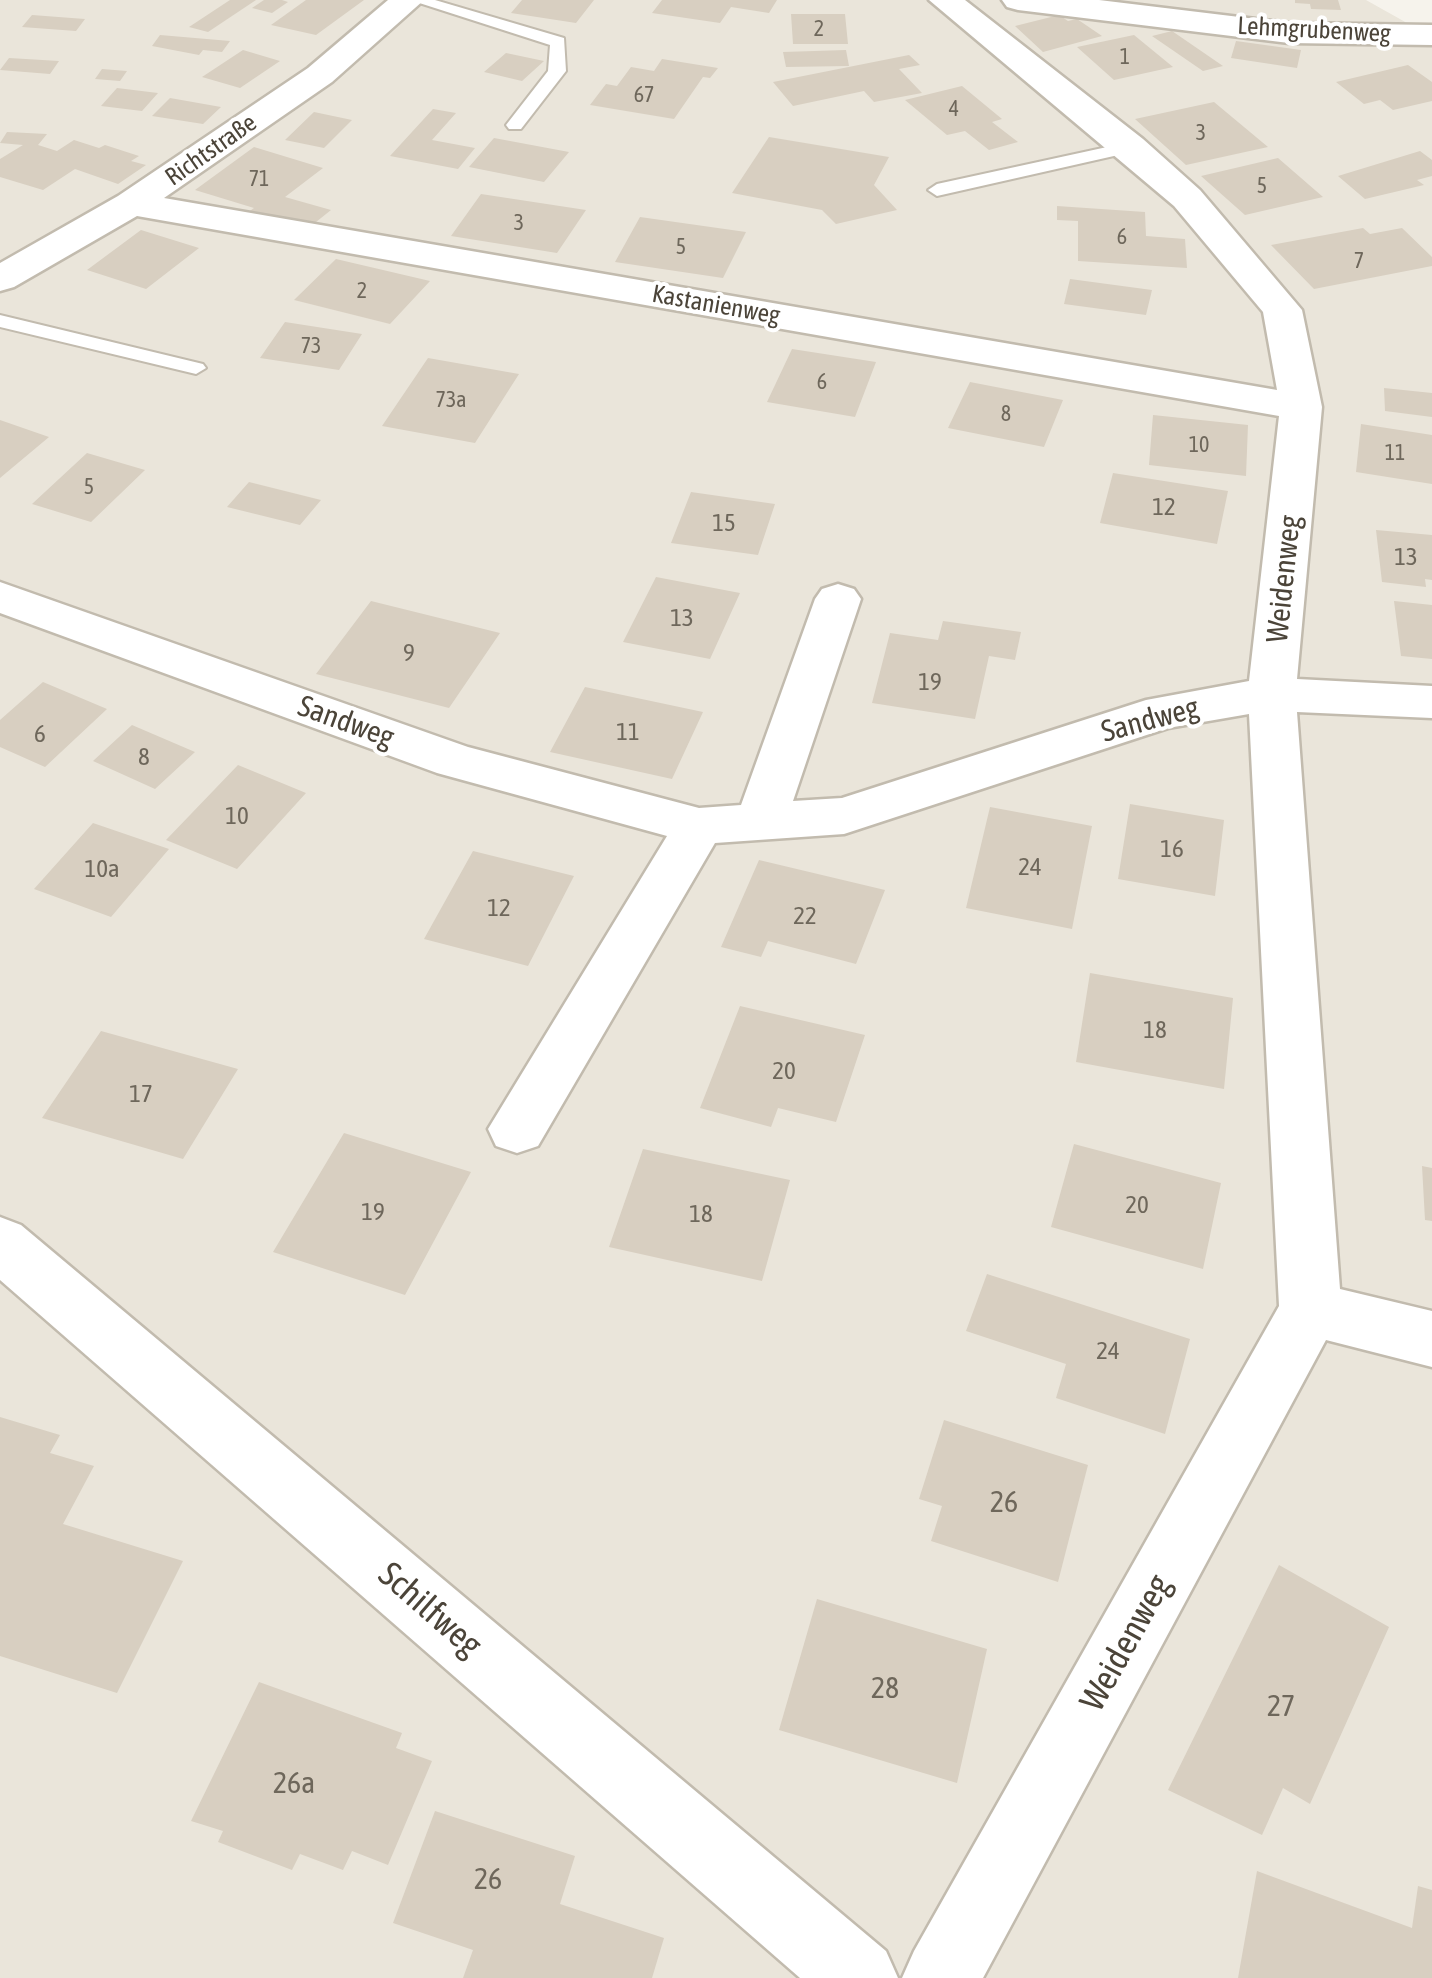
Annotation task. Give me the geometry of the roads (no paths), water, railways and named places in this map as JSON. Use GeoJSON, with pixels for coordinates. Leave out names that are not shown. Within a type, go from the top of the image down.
{"type":"FeatureCollection","features":[{"type":"Feature","properties":{"kind":"street","name":"Richtstraße"},"geometry":{"type":"LineString","coordinates":[[0,279],[131,204],[320,74],[408,0]]}},
{"type":"Feature","properties":{"kind":"street","name":"Weidenweg"},"geometry":{"type":"LineString","coordinates":[[941,1978],[1310,1309],[1272,694],[1300,406],[1282,310],[1186,198],[1130,147],[944,0]]}},
{"type":"Feature","properties":{"kind":"street","name":"Lehmgrubenweg"},"geometry":{"type":"LineString","coordinates":[[1018,0],[1290,33],[1432,35]]}},
{"type":"Feature","properties":{"kind":"street","name":"Kastanienweg"},"geometry":{"type":"LineString","coordinates":[[131,204],[1300,406]]}},
{"type":"Feature","properties":{"kind":"street","name":"Sandweg"},"geometry":{"type":"LineString","coordinates":[[0,597],[455,762],[699,826],[844,816],[1163,712],[1272,694],[1432,702]]}},
{"type":"Feature","properties":{"kind":"street"},"geometry":{"type":"LineString","coordinates":[[760,823],[838,598]]}},
{"type":"Feature","properties":{"kind":"street"},"geometry":{"type":"LineString","coordinates":[[517,1128],[699,826]]}},
{"type":"Feature","properties":{"kind":"street","name":"Schilfweg"},"geometry":{"type":"LineString","coordinates":[[0,1242],[859,1978]]}},
{"type":"Feature","properties":{"kind":"street"},"geometry":{"type":"LineString","coordinates":[[1310,1309],[1432,1339]]}},
{"type":"Feature","properties":{"kind":"lane"},"geometry":{"type":"LineString","coordinates":[[418,0],[558,42],[557,71],[515,125]]}},
{"type":"Feature","properties":{"kind":"lane"},"geometry":{"type":"LineString","coordinates":[[937,190],[1130,147]]}},
{"type":"Feature","properties":{"kind":"lane"},"geometry":{"type":"LineString","coordinates":[[0,321],[196,368]]}}]}
